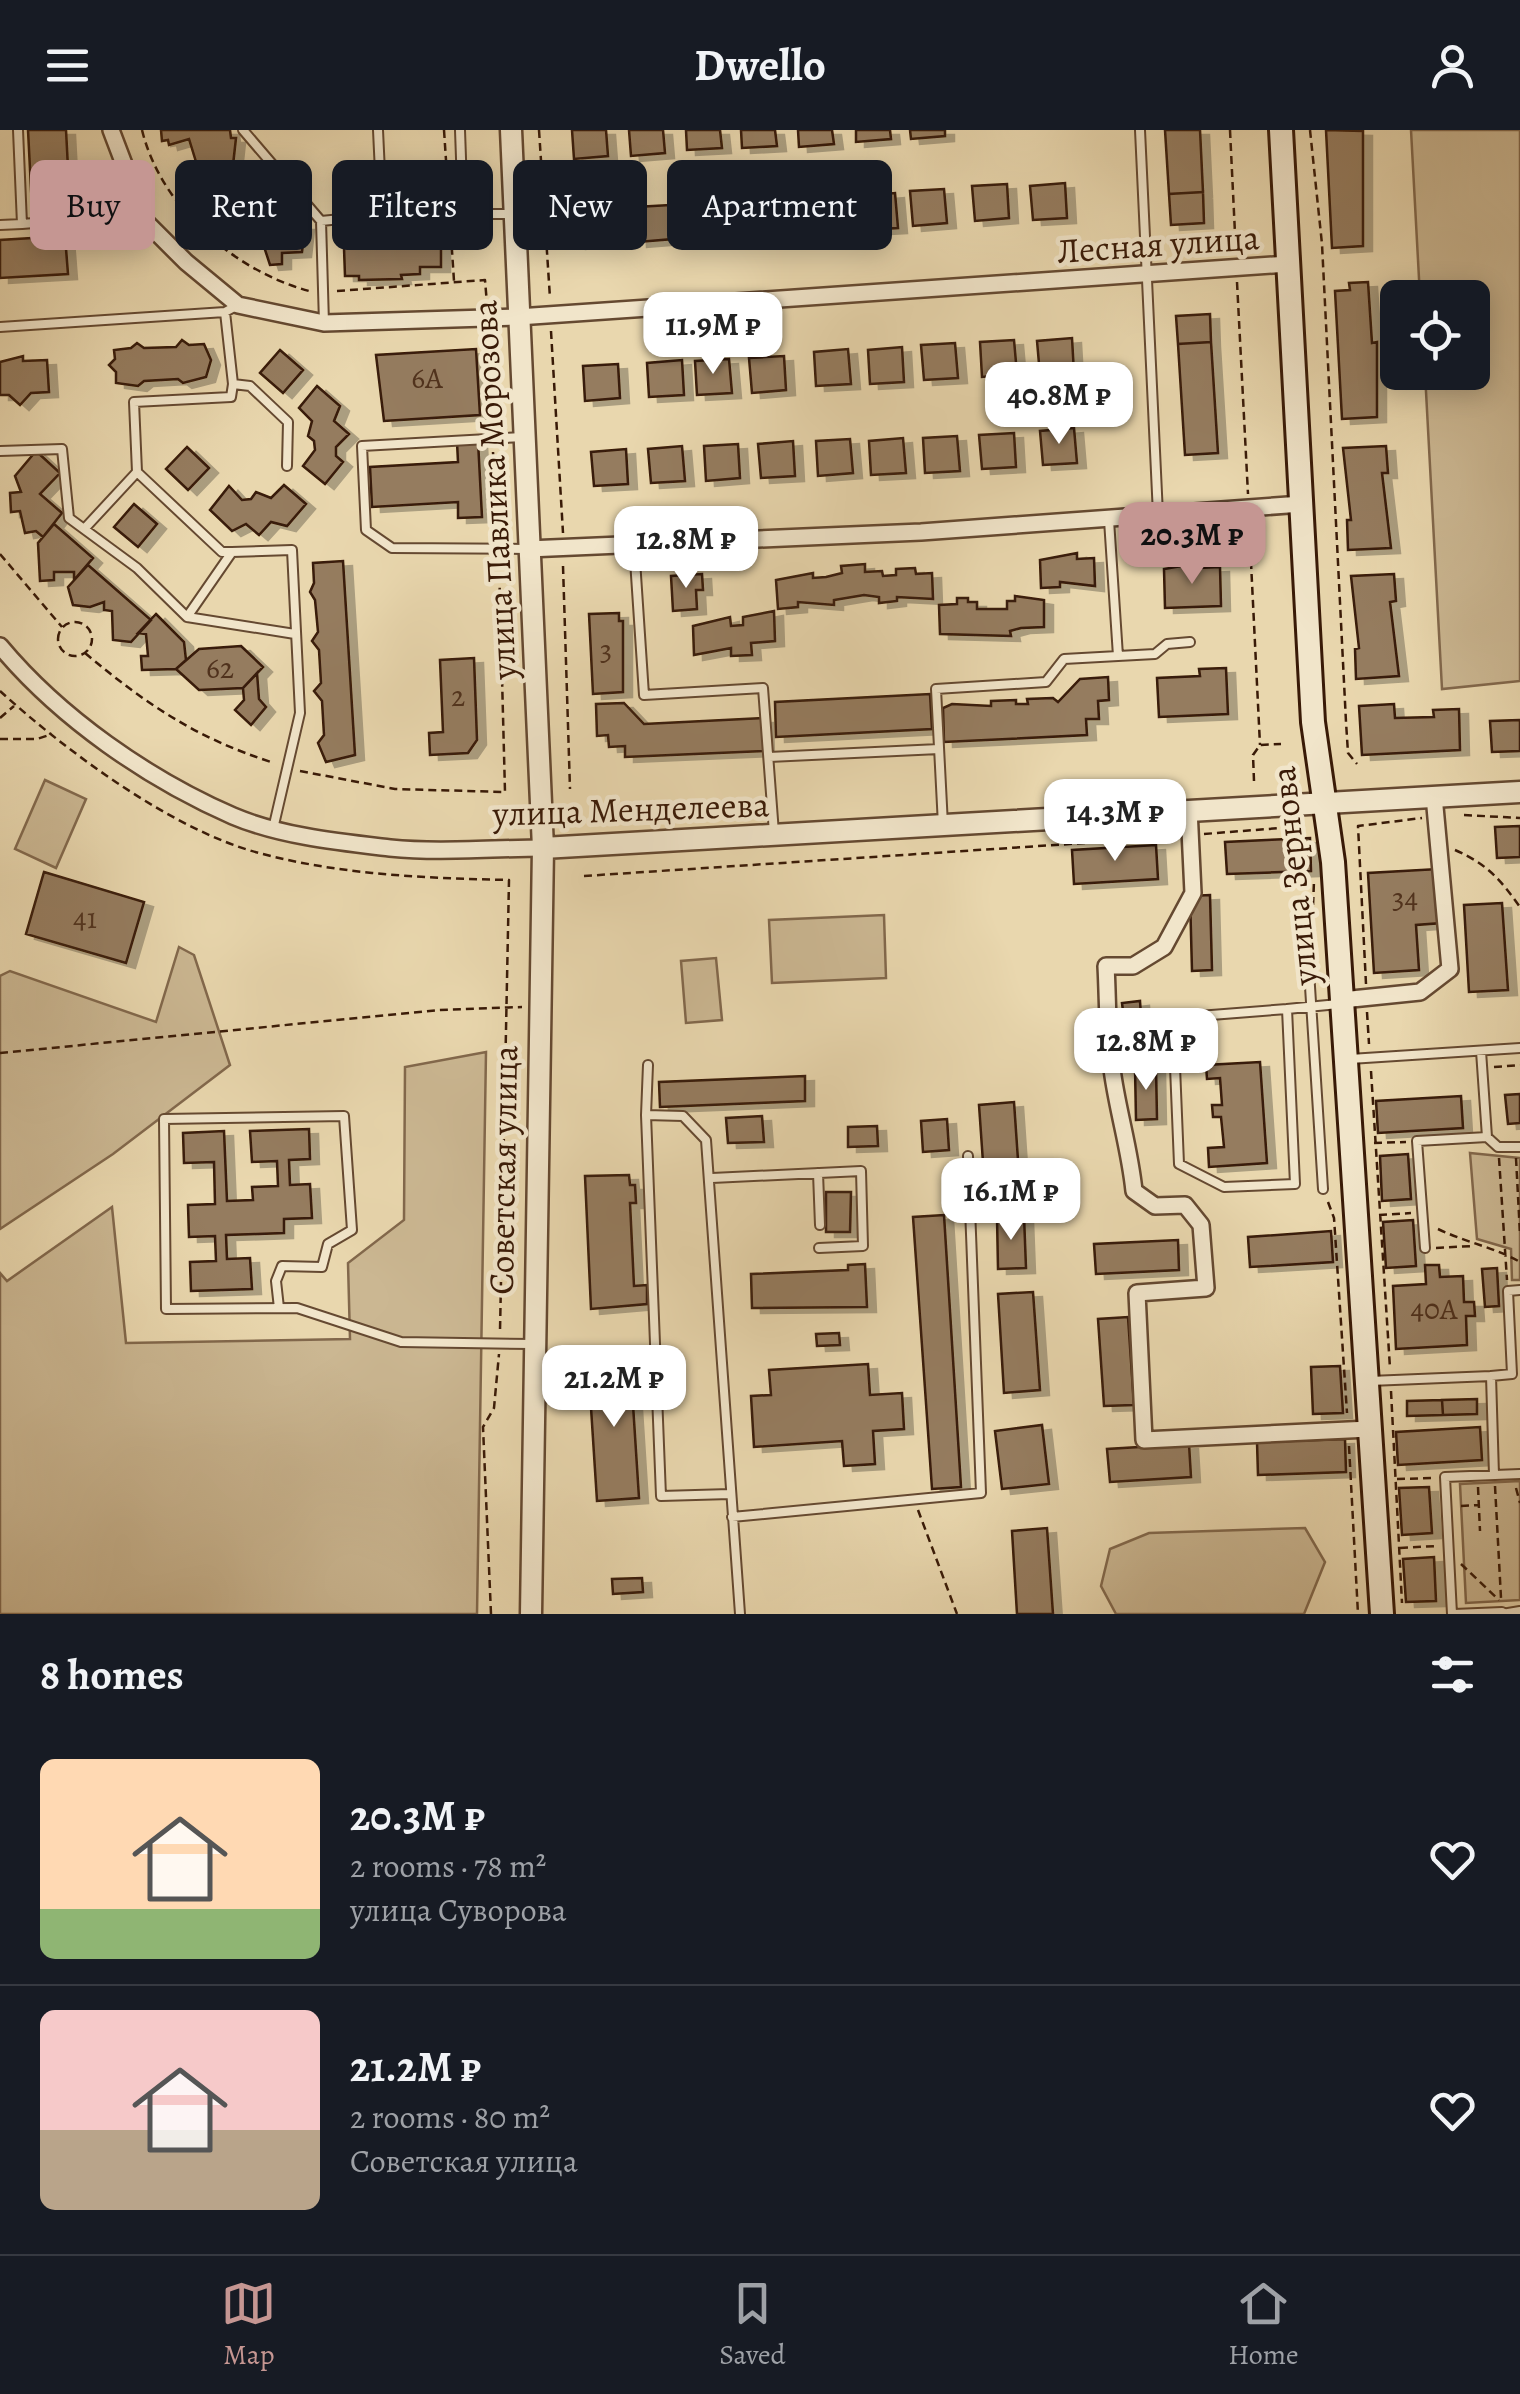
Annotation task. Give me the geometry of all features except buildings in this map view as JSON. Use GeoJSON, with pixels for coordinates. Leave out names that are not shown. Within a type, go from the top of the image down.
{"type":"FeatureCollection","features":[{"type":"Feature","properties":{"kind":"main road","name":"улица Зернова"},"geometry":{"type":"LineString","coordinates":[[1281,130],[1313,722],[1342,1002],[1358,1059],[1366,1381],[1359,1429],[1382,1614]]}},
{"type":"Feature","properties":{"kind":"street","name":"Лесная улица"},"geometry":{"type":"LineString","coordinates":[[110,130],[121,160]]}},
{"type":"Feature","properties":{"kind":"street","name":"улица Павлика Морозова"},"geometry":{"type":"LineString","coordinates":[[511,130],[513,186]]}},
{"type":"Feature","properties":{"kind":"street","name":"Лесная улица"},"geometry":{"type":"LineString","coordinates":[[155,228],[232,308],[324,323],[518,317],[1288,264]]}},
{"type":"Feature","properties":{"kind":"street","name":"улица Павлика Морозова"},"geometry":{"type":"LineString","coordinates":[[515,250],[543,848]]}},
{"type":"Feature","properties":{"kind":"street"},"geometry":{"type":"LineString","coordinates":[[528,550],[1110,520],[1302,504]]}},
{"type":"Feature","properties":{"kind":"street","name":"улица Менделеева"},"geometry":{"type":"LineString","coordinates":[[0,646],[76,720],[153,773],[234,816],[272,829],[393,848],[543,848],[1520,792]]}},
{"type":"Feature","properties":{"kind":"street"},"geometry":{"type":"LineString","coordinates":[[1342,1002],[1420,992],[1450,969],[1434,796]]}},
{"type":"Feature","properties":{"kind":"street"},"geometry":{"type":"LineString","coordinates":[[1189,809],[1192,893],[1164,947],[1133,966],[1106,966],[1112,1070],[1121,1128],[1130,1146],[1134,1191],[1155,1206],[1185,1205],[1201,1226],[1205,1272],[1206,1288],[1137,1293],[1144,1440],[1359,1429]]}},
{"type":"Feature","properties":{"kind":"street","name":"Советская улица"},"geometry":{"type":"LineString","coordinates":[[530,1614],[543,848]]}},
{"type":"Feature","properties":{"kind":"lane"},"geometry":{"type":"LineString","coordinates":[[18,130],[22,224]]}},
{"type":"Feature","properties":{"kind":"lane"},"geometry":{"type":"LineString","coordinates":[[243,130],[321,221],[324,323]]}},
{"type":"Feature","properties":{"kind":"lane"},"geometry":{"type":"LineString","coordinates":[[321,221],[382,215],[378,130]]}},
{"type":"Feature","properties":{"kind":"lane"},"geometry":{"type":"LineString","coordinates":[[460,130],[463,214],[513,214]]}},
{"type":"Feature","properties":{"kind":"lane"},"geometry":{"type":"LineString","coordinates":[[1140,130],[1158,517]]}},
{"type":"Feature","properties":{"kind":"lane"},"geometry":{"type":"LineString","coordinates":[[0,225],[30,223]]}},
{"type":"Feature","properties":{"kind":"lane"},"geometry":{"type":"LineString","coordinates":[[0,328],[232,308],[230,397],[134,402],[137,472],[222,552],[292,550],[300,713],[272,829]]}},
{"type":"Feature","properties":{"kind":"lane"},"geometry":{"type":"LineString","coordinates":[[233,384],[250,386],[288,422],[287,466]]}},
{"type":"Feature","properties":{"kind":"lane"},"geometry":{"type":"LineString","coordinates":[[523,437],[362,446],[366,530],[392,548],[528,550]]}},
{"type":"Feature","properties":{"kind":"lane"},"geometry":{"type":"LineString","coordinates":[[0,451],[62,449],[69,518],[86,527],[188,617],[296,634]]}},
{"type":"Feature","properties":{"kind":"lane"},"geometry":{"type":"LineString","coordinates":[[86,527],[137,472]]}},
{"type":"Feature","properties":{"kind":"lane"},"geometry":{"type":"LineString","coordinates":[[1110,520],[1118,656]]}},
{"type":"Feature","properties":{"kind":"lane"},"geometry":{"type":"LineString","coordinates":[[634,544],[644,695],[764,688],[774,836]]}},
{"type":"Feature","properties":{"kind":"lane"},"geometry":{"type":"LineString","coordinates":[[188,617],[232,552]]}},
{"type":"Feature","properties":{"kind":"lane"},"geometry":{"type":"LineString","coordinates":[[943,825],[936,690],[1046,682],[1064,659],[1155,654],[1167,644],[1190,642]]}},
{"type":"Feature","properties":{"kind":"lane"},"geometry":{"type":"LineString","coordinates":[[770,757],[940,749]]}},
{"type":"Feature","properties":{"kind":"lane"},"geometry":{"type":"LineString","coordinates":[[1309,971],[1323,1189]]}},
{"type":"Feature","properties":{"kind":"lane"},"geometry":{"type":"LineString","coordinates":[[1287,1009],[1295,1184],[1224,1187],[1179,1164],[1173,1018],[1342,1002]]}},
{"type":"Feature","properties":{"kind":"lane"},"geometry":{"type":"LineString","coordinates":[[1358,1059],[1520,1048]]}},
{"type":"Feature","properties":{"kind":"lane"},"geometry":{"type":"LineString","coordinates":[[1482,1052],[1487,1136],[1498,1147],[1518,1147]]}},
{"type":"Feature","properties":{"kind":"lane"},"geometry":{"type":"LineString","coordinates":[[648,1065],[646,1115],[661,1496],[730,1494]]}},
{"type":"Feature","properties":{"kind":"lane"},"geometry":{"type":"LineString","coordinates":[[646,1115],[684,1116],[697,1125],[706,1140],[712,1178],[740,1614]]}},
{"type":"Feature","properties":{"kind":"lane"},"geometry":{"type":"LineString","coordinates":[[279,1308],[276,1281],[282,1266],[322,1267],[328,1244],[352,1230],[344,1116],[164,1119],[166,1308],[279,1308],[297,1308],[401,1342],[532,1344]]}},
{"type":"Feature","properties":{"kind":"lane"},"geometry":{"type":"LineString","coordinates":[[1425,1248],[1417,1141],[1487,1136]]}},
{"type":"Feature","properties":{"kind":"lane"},"geometry":{"type":"LineString","coordinates":[[732,1517],[981,1493],[968,1156]]}},
{"type":"Feature","properties":{"kind":"lane"},"geometry":{"type":"LineString","coordinates":[[712,1178],[861,1171],[863,1246],[819,1248]]}},
{"type":"Feature","properties":{"kind":"lane"},"geometry":{"type":"LineString","coordinates":[[818,1173],[820,1224]]}},
{"type":"Feature","properties":{"kind":"lane"},"geometry":{"type":"LineString","coordinates":[[1366,1381],[1512,1374],[1508,1291],[1520,1290]]}},
{"type":"Feature","properties":{"kind":"lane"},"geometry":{"type":"LineString","coordinates":[[1491,1376],[1494,1475]]}},
{"type":"Feature","properties":{"kind":"lane"},"geometry":{"type":"LineString","coordinates":[[1520,1474],[1445,1477],[1453,1614],[1520,1610]]}},
{"type":"Feature","properties":{"kind":"path"},"geometry":{"type":"LineString","coordinates":[[142,130],[167,184],[191,218],[224,250],[271,281],[323,291],[485,280],[499,549],[505,792]]}},
{"type":"Feature","properties":{"kind":"path"},"geometry":{"type":"LineString","coordinates":[[444,130],[454,283]]}},
{"type":"Feature","properties":{"kind":"path"},"geometry":{"type":"LineString","coordinates":[[539,130],[564,548],[570,789]]}},
{"type":"Feature","properties":{"kind":"path"},"geometry":{"type":"LineString","coordinates":[[1230,130],[1260,745],[1254,755],[1254,782]]}},
{"type":"Feature","properties":{"kind":"path"},"geometry":{"type":"LineString","coordinates":[[1310,130],[1322,244],[1348,752],[1357,764]]}},
{"type":"Feature","properties":{"kind":"path"},"geometry":{"type":"LineString","coordinates":[[0,554],[63,628]]}},
{"type":"Feature","properties":{"kind":"path"},"geometry":{"type":"LineString","coordinates":[[77,622],[87,627],[92,638],[89,649],[74,656],[63,651],[58,640],[63,628],[77,622]]}},
{"type":"Feature","properties":{"kind":"path"},"geometry":{"type":"LineString","coordinates":[[0,718],[15,705]]}},
{"type":"Feature","properties":{"kind":"path"},"geometry":{"type":"LineString","coordinates":[[0,739],[36,739],[52,734]]}},
{"type":"Feature","properties":{"kind":"path"},"geometry":{"type":"LineString","coordinates":[[1260,745],[1281,744]]}},
{"type":"Feature","properties":{"kind":"path"},"geometry":{"type":"LineString","coordinates":[[584,876],[1313,826]]}},
{"type":"Feature","properties":{"kind":"path"},"geometry":{"type":"LineString","coordinates":[[1358,826],[1367,997],[1358,1059],[1374,1144],[1402,1614]]}},
{"type":"Feature","properties":{"kind":"path"},"geometry":{"type":"LineString","coordinates":[[1440,844],[1483,862],[1520,907]]}},
{"type":"Feature","properties":{"kind":"path"},"geometry":{"type":"LineString","coordinates":[[1309,971],[1316,870]]}},
{"type":"Feature","properties":{"kind":"path"},"geometry":{"type":"LineString","coordinates":[[491,1614],[483,1427],[494,1408],[500,1342],[510,880]]}},
{"type":"Feature","properties":{"kind":"path"},"geometry":{"type":"LineString","coordinates":[[0,1053],[506,1007],[538,1008]]}},
{"type":"Feature","properties":{"kind":"path"},"geometry":{"type":"LineString","coordinates":[[1482,1067],[1520,1065]]}},
{"type":"Feature","properties":{"kind":"path"},"geometry":{"type":"LineString","coordinates":[[1374,1144],[1417,1141]]}},
{"type":"Feature","properties":{"kind":"path"},"geometry":{"type":"LineString","coordinates":[[1498,1147],[1508,1291]]}},
{"type":"Feature","properties":{"kind":"path"},"geometry":{"type":"LineString","coordinates":[[1518,1147],[1520,1234]]}},
{"type":"Feature","properties":{"kind":"path"},"geometry":{"type":"LineString","coordinates":[[1323,1189],[1334,1218],[1359,1429],[1358,1614]]}},
{"type":"Feature","properties":{"kind":"path"},"geometry":{"type":"LineString","coordinates":[[1379,1214],[1422,1212]]}},
{"type":"Feature","properties":{"kind":"path"},"geometry":{"type":"LineString","coordinates":[[1423,1222],[1474,1246]]}},
{"type":"Feature","properties":{"kind":"path"},"geometry":{"type":"LineString","coordinates":[[1425,1248],[1496,1248],[1520,1262]]}},
{"type":"Feature","properties":{"kind":"path"},"geometry":{"type":"LineString","coordinates":[[1507,1474],[1520,1494],[1520,1503]]}},
{"type":"Feature","properties":{"kind":"path"},"geometry":{"type":"LineString","coordinates":[[1494,1475],[1502,1609]]}},
{"type":"Feature","properties":{"kind":"path"},"geometry":{"type":"LineString","coordinates":[[1478,1476],[1480,1530]]}},
{"type":"Feature","properties":{"kind":"path"},"geometry":{"type":"LineString","coordinates":[[1396,1480],[1445,1477]]}},
{"type":"Feature","properties":{"kind":"path"},"geometry":{"type":"LineString","coordinates":[[914,1499],[957,1614]]}},
{"type":"Feature","properties":{"kind":"path"},"geometry":{"type":"LineString","coordinates":[[1447,1506],[1479,1504]]}},
{"type":"Feature","properties":{"kind":"path"},"geometry":{"type":"LineString","coordinates":[[1399,1548],[1449,1550],[1502,1609]]}},
{"type":"Feature","properties":{"kind":"shaded area"},"geometry":{"type":"Polygon","coordinates":[[[1411,130],[1520,130],[1520,681],[1442,689],[1426,390],[1490,390],[1490,280],[1419,280],[1411,130]]]}},
{"type":"Feature","properties":{"kind":"shaded area"},"geometry":{"type":"Polygon","coordinates":[[[45,780],[86,799],[56,868],[15,849],[45,780]]]}},
{"type":"Feature","properties":{"kind":"shaded area"},"geometry":{"type":"Polygon","coordinates":[[[884,915],[886,978],[772,983],[769,920],[884,915]]]}},
{"type":"Feature","properties":{"kind":"shaded area"},"geometry":{"type":"Polygon","coordinates":[[[179,947],[194,955],[230,1065],[113,1154],[0,1229],[0,976],[10,971],[156,1022],[179,947]]]}},
{"type":"Feature","properties":{"kind":"shaded area"},"geometry":{"type":"Polygon","coordinates":[[[716,958],[722,1020],[686,1023],[681,961],[716,958]]]}},
{"type":"Feature","properties":{"kind":"shaded area"},"geometry":{"type":"Polygon","coordinates":[[[486,1052],[477,1614],[0,1614],[0,1273],[7,1281],[112,1207],[126,1343],[350,1339],[348,1263],[404,1220],[405,1067],[486,1052]]]}},
{"type":"Feature","properties":{"kind":"shaded area"},"geometry":{"type":"Polygon","coordinates":[[[1470,1153],[1520,1158],[1520,1280],[1512,1280],[1511,1249],[1477,1239],[1470,1153]]]}},
{"type":"Feature","properties":{"kind":"shaded area"},"geometry":{"type":"Polygon","coordinates":[[[1520,1481],[1520,1600],[1466,1603],[1460,1484],[1520,1481]]]}},
{"type":"Feature","properties":{"kind":"shaded area"},"geometry":{"type":"Polygon","coordinates":[[[1305,1528],[1325,1562],[1304,1614],[1116,1614],[1101,1586],[1110,1549],[1149,1533],[1305,1528]]]}}]}
